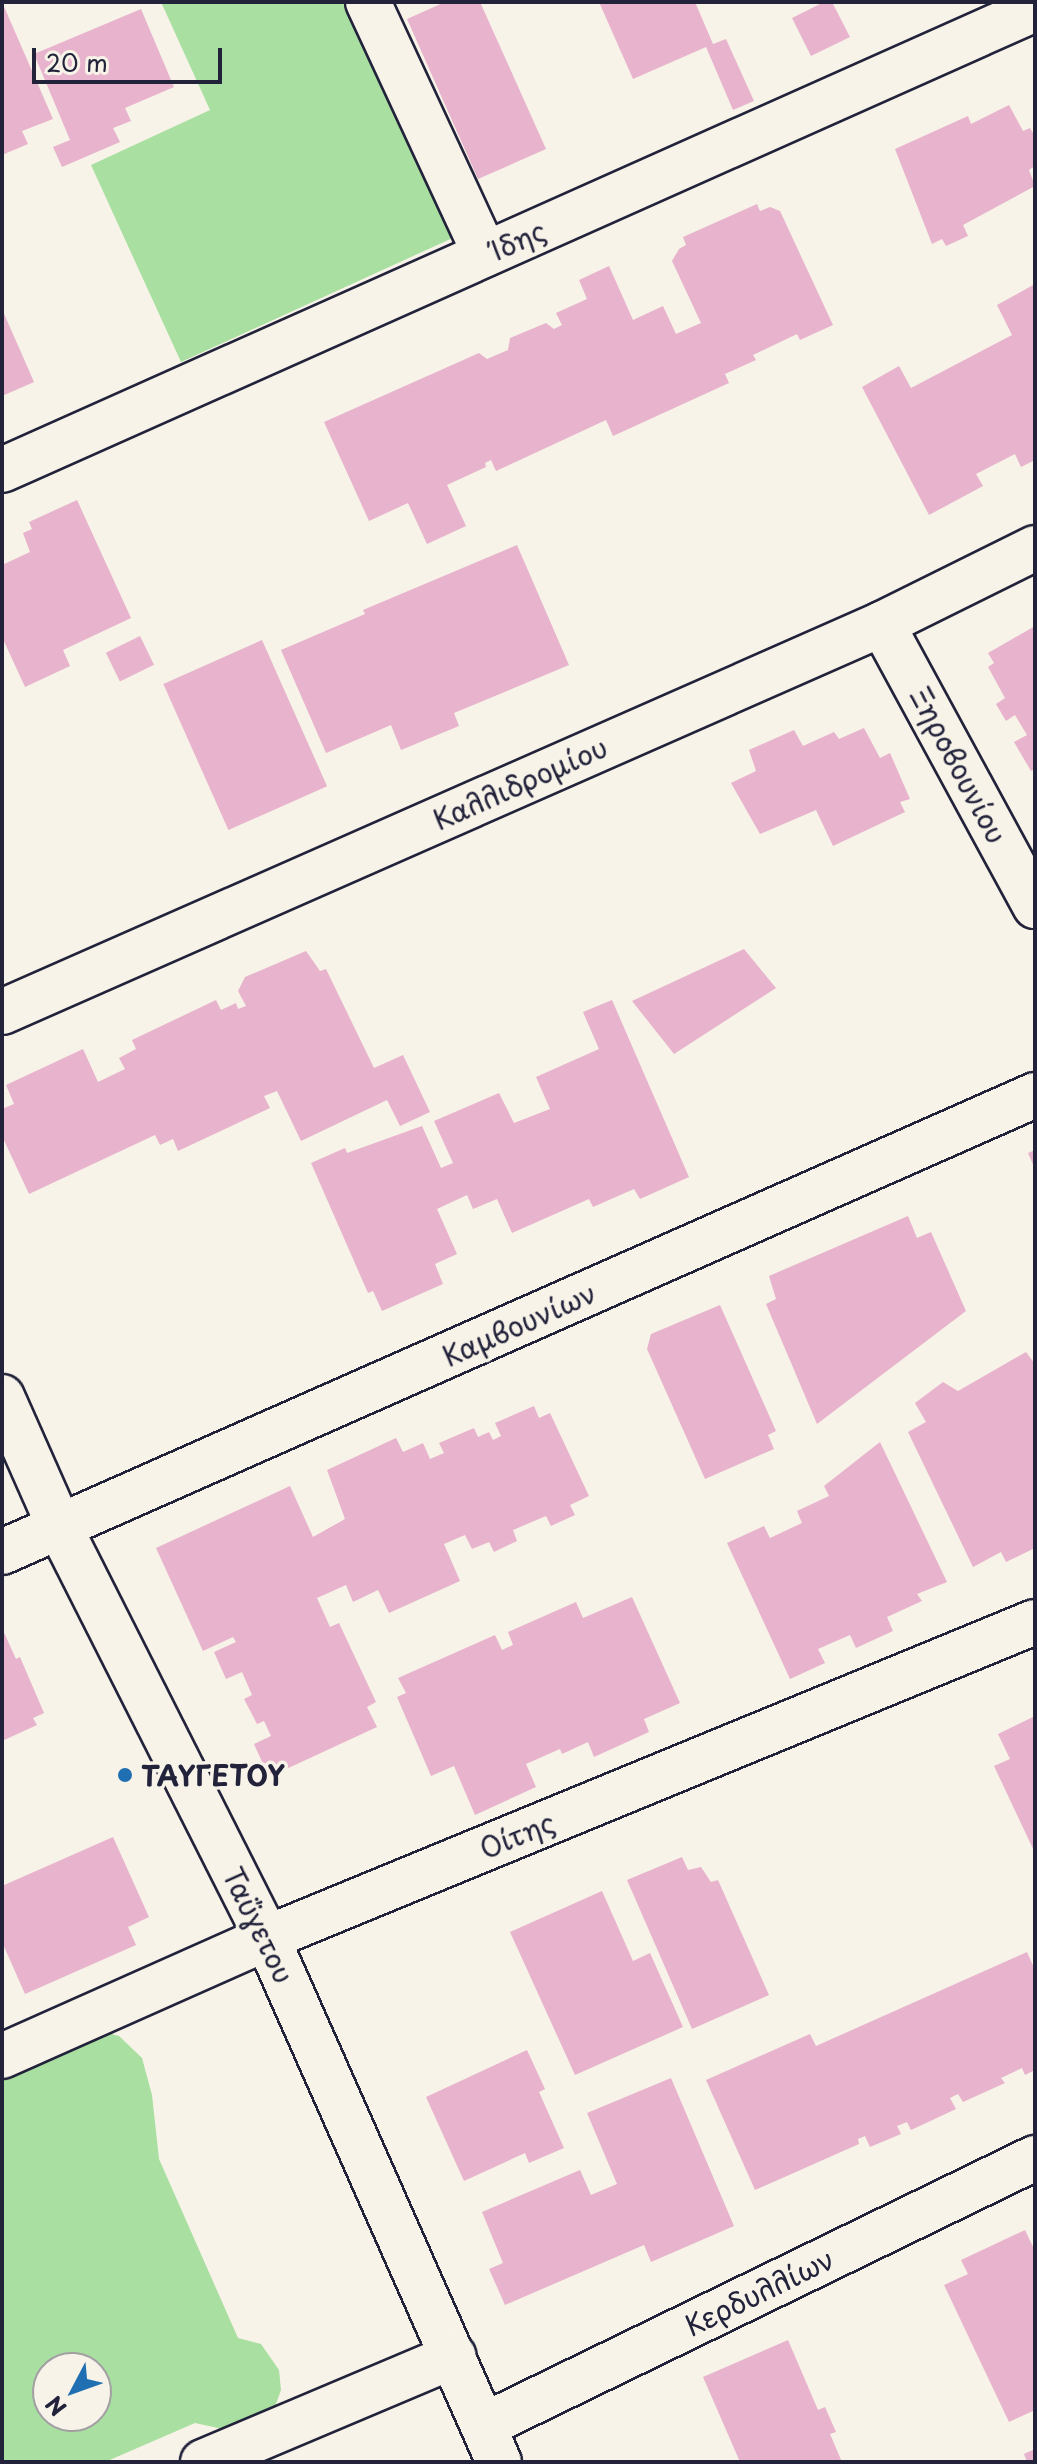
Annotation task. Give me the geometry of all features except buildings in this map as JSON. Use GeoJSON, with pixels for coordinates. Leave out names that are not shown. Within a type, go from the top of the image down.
{"type":"FeatureCollection","features":[{"type":"Feature","properties":{"kind":"street"},"geometry":{"type":"LineString","coordinates":[[368,2],[485,254]]}},
{"type":"Feature","properties":{"kind":"street","name":"Ίδης"},"geometry":{"type":"LineString","coordinates":[[2,470],[1035,9]]}},
{"type":"Feature","properties":{"kind":"street","name":"Καλλιδρομίου"},"geometry":{"type":"LineString","coordinates":[[2,1012],[882,624],[1035,548]]}},
{"type":"Feature","properties":{"kind":"street","name":"Ξηροβουνίου"},"geometry":{"type":"LineString","coordinates":[[882,624],[1035,906]]}},
{"type":"Feature","properties":{"kind":"street","name":"Καμβουνίων"},"geometry":{"type":"LineString","coordinates":[[2,1552],[1035,1095]]}},
{"type":"Feature","properties":{"kind":"street","name":"Ταΰγετου"},"geometry":{"type":"LineString","coordinates":[[2,1397],[60,1528],[267,1938],[491,2444]]}},
{"type":"Feature","properties":{"kind":"street","name":"Οίτης"},"geometry":{"type":"LineString","coordinates":[[2,2056],[267,1938],[1035,1622]]}},
{"type":"Feature","properties":{"kind":"street","name":"Κερδυλλίων"},"geometry":{"type":"LineString","coordinates":[[491,2444],[1035,2158]]}},
{"type":"Feature","properties":{"kind":"street"},"geometry":{"type":"LineString","coordinates":[[203,2462],[454,2356]]}},
{"type":"Feature","properties":{"kind":"green space"},"geometry":{"type":"Polygon","coordinates":[[[161,2],[349,2],[457,236],[181,362],[91,165],[210,110],[161,2]]]}},
{"type":"Feature","properties":{"kind":"green space"},"geometry":{"type":"Polygon","coordinates":[[[91,2028],[119,2036],[142,2058],[152,2095],[159,2159],[238,2338],[261,2344],[279,2370],[281,2390],[272,2415],[232,2431],[195,2423],[105,2462],[2,2462],[2,2074],[91,2028]]]}},
{"type":"Feature","properties":{"kind":"place","name":"ΤΑΥΓΕΤΟΥ"},"geometry":{"type":"Point","coordinates":[125,1775]}}]}
